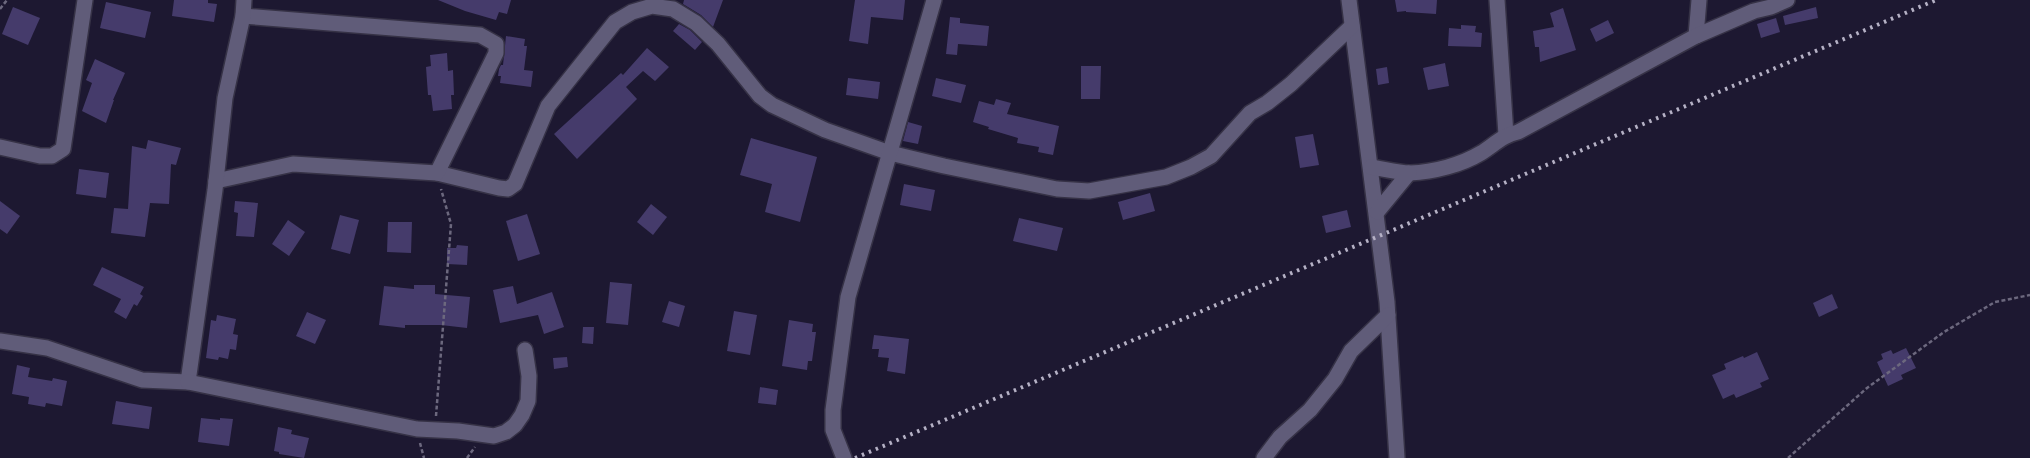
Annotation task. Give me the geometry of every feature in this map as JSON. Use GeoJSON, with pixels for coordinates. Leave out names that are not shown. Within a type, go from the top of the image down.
{"type":"FeatureCollection","features":[{"type":"Feature","properties":{"kind":"street"},"geometry":{"type":"LineString","coordinates":[[0,147],[40,156],[52,156],[63,149],[85,0]]}},
{"type":"Feature","properties":{"kind":"street"},"geometry":{"type":"LineString","coordinates":[[188,382],[216,181],[225,98],[243,16],[244,0]]}},
{"type":"Feature","properties":{"kind":"street"},"geometry":{"type":"LineString","coordinates":[[844,458],[833,430],[833,416],[848,297],[934,0]]}},
{"type":"Feature","properties":{"kind":"street"},"geometry":{"type":"LineString","coordinates":[[1349,0],[1377,212],[1388,315],[1397,458]]}},
{"type":"Feature","properties":{"kind":"street"},"geometry":{"type":"LineString","coordinates":[[1497,0],[1506,135]]}},
{"type":"Feature","properties":{"kind":"street"},"geometry":{"type":"LineString","coordinates":[[1696,36],[1699,0]]}},
{"type":"Feature","properties":{"kind":"street"},"geometry":{"type":"LineString","coordinates":[[1371,167],[1409,173],[1438,169],[1462,162],[1482,152],[1506,135],[1518,132],[1696,36],[1787,0]]}},
{"type":"Feature","properties":{"kind":"street"},"geometry":{"type":"LineString","coordinates":[[216,181],[293,164],[437,173],[508,189],[515,184],[548,106],[615,22],[632,12],[652,6],[673,9],[696,23],[718,44],[760,96],[772,106],[825,130],[890,154],[1057,189],[1089,191],[1166,177],[1191,167],[1211,156],[1250,112],[1267,103],[1291,84],[1352,26]]}},
{"type":"Feature","properties":{"kind":"street"},"geometry":{"type":"LineString","coordinates":[[243,16],[480,35],[496,44],[496,54],[437,173]]}},
{"type":"Feature","properties":{"kind":"street"},"geometry":{"type":"LineString","coordinates":[[1377,212],[1409,173]]}},
{"type":"Feature","properties":{"kind":"street"},"geometry":{"type":"LineString","coordinates":[[1264,458],[1280,437],[1310,410],[1335,379],[1351,351],[1388,315]]}},
{"type":"Feature","properties":{"kind":"street"},"geometry":{"type":"LineString","coordinates":[[0,341],[47,348],[142,380],[188,382],[417,429],[494,436],[506,432],[515,425],[528,402],[529,376],[526,350]]}},
{"type":"Feature","properties":{"kind":"path"},"geometry":{"type":"LineString","coordinates":[[0,10],[7,0]]}},
{"type":"Feature","properties":{"kind":"path"},"geometry":{"type":"LineString","coordinates":[[435,430],[439,395],[440,345],[450,255],[451,224],[437,173]]}},
{"type":"Feature","properties":{"kind":"path"},"geometry":{"type":"LineString","coordinates":[[1788,458],[1867,388],[1944,332],[1995,302],[2030,295]]}},
{"type":"Feature","properties":{"kind":"building"},"geometry":{"type":"Polygon","coordinates":[[[174,0],[208,0],[208,3],[217,4],[214,22],[172,16],[174,0]]]}},
{"type":"Feature","properties":{"kind":"building"},"geometry":{"type":"Polygon","coordinates":[[[438,0],[511,0],[507,14],[499,12],[496,20],[465,11],[438,0]]]}},
{"type":"Feature","properties":{"kind":"building"},"geometry":{"type":"Polygon","coordinates":[[[684,0],[723,0],[713,27],[701,15],[683,4],[684,0]]]}},
{"type":"Feature","properties":{"kind":"building"},"geometry":{"type":"Polygon","coordinates":[[[855,0],[905,0],[903,20],[871,17],[868,44],[849,41],[855,0]]]}},
{"type":"Feature","properties":{"kind":"building"},"geometry":{"type":"Polygon","coordinates":[[[1395,0],[1437,0],[1436,14],[1397,12],[1395,0]]]}},
{"type":"Feature","properties":{"kind":"building"},"geometry":{"type":"Polygon","coordinates":[[[106,2],[151,12],[145,38],[100,28],[106,2]]]}},
{"type":"Feature","properties":{"kind":"building"},"geometry":{"type":"Polygon","coordinates":[[[13,7],[40,18],[28,45],[2,34],[13,7]]]}},
{"type":"Feature","properties":{"kind":"building"},"geometry":{"type":"Polygon","coordinates":[[[1816,7],[1818,18],[1785,25],[1783,16],[1816,7]]]}},
{"type":"Feature","properties":{"kind":"building"},"geometry":{"type":"Polygon","coordinates":[[[1563,8],[1576,50],[1540,62],[1539,47],[1535,47],[1533,31],[1554,27],[1550,13],[1563,8]]]}},
{"type":"Feature","properties":{"kind":"building"},"geometry":{"type":"Polygon","coordinates":[[[950,17],[960,18],[960,23],[989,26],[987,46],[958,44],[957,55],[946,54],[950,17]]]}},
{"type":"Feature","properties":{"kind":"building"},"geometry":{"type":"Polygon","coordinates":[[[1776,18],[1780,32],[1761,38],[1757,24],[1776,18]]]}},
{"type":"Feature","properties":{"kind":"building"},"geometry":{"type":"Polygon","coordinates":[[[1608,20],[1614,33],[1596,42],[1590,29],[1608,20]]]}},
{"type":"Feature","properties":{"kind":"building"},"geometry":{"type":"Polygon","coordinates":[[[679,24],[690,30],[702,42],[695,50],[673,31],[679,24]]]}},
{"type":"Feature","properties":{"kind":"building"},"geometry":{"type":"Polygon","coordinates":[[[1461,25],[1476,26],[1475,32],[1482,33],[1481,47],[1448,46],[1449,28],[1461,29],[1461,25]]]}},
{"type":"Feature","properties":{"kind":"building"},"geometry":{"type":"Polygon","coordinates":[[[506,36],[525,39],[524,46],[527,46],[524,70],[533,71],[531,87],[500,83],[501,76],[498,76],[499,69],[503,65],[506,36]]]}},
{"type":"Feature","properties":{"kind":"building"},"geometry":{"type":"Polygon","coordinates":[[[647,48],[669,67],[655,81],[643,71],[626,87],[637,99],[577,159],[554,134],[621,73],[623,75],[647,48]]]}},
{"type":"Feature","properties":{"kind":"building"},"geometry":{"type":"Polygon","coordinates":[[[447,53],[448,71],[453,70],[454,95],[451,95],[452,109],[433,111],[431,95],[428,95],[426,67],[431,66],[430,55],[447,53]]]}},
{"type":"Feature","properties":{"kind":"building"},"geometry":{"type":"Polygon","coordinates":[[[95,59],[125,73],[113,100],[106,123],[82,111],[92,83],[86,80],[95,59]]]}},
{"type":"Feature","properties":{"kind":"building"},"geometry":{"type":"Polygon","coordinates":[[[1445,63],[1449,86],[1428,90],[1423,68],[1445,63]]]}},
{"type":"Feature","properties":{"kind":"building"},"geometry":{"type":"Polygon","coordinates":[[[1081,66],[1101,66],[1100,99],[1081,99],[1081,66]]]}},
{"type":"Feature","properties":{"kind":"building"},"geometry":{"type":"Polygon","coordinates":[[[1387,67],[1389,83],[1378,85],[1376,69],[1387,67]]]}},
{"type":"Feature","properties":{"kind":"building"},"geometry":{"type":"Polygon","coordinates":[[[848,78],[880,82],[878,99],[846,95],[848,78]]]}},
{"type":"Feature","properties":{"kind":"building"},"geometry":{"type":"Polygon","coordinates":[[[936,78],[966,85],[961,103],[932,96],[936,78]]]}},
{"type":"Feature","properties":{"kind":"building"},"geometry":{"type":"Polygon","coordinates":[[[996,99],[1011,103],[1007,114],[1059,126],[1053,155],[1038,152],[1039,147],[1017,143],[1018,138],[988,129],[989,127],[973,122],[979,101],[994,105],[996,99]]]}},
{"type":"Feature","properties":{"kind":"building"},"geometry":{"type":"Polygon","coordinates":[[[908,122],[922,126],[918,144],[903,141],[908,122]]]}},
{"type":"Feature","properties":{"kind":"building"},"geometry":{"type":"Polygon","coordinates":[[[1313,134],[1319,165],[1300,168],[1295,137],[1313,134]]]}},
{"type":"Feature","properties":{"kind":"building"},"geometry":{"type":"Polygon","coordinates":[[[751,138],[817,157],[800,222],[765,212],[772,184],[740,175],[751,138]]]}},
{"type":"Feature","properties":{"kind":"building"},"geometry":{"type":"Polygon","coordinates":[[[148,140],[181,148],[176,165],[171,164],[169,204],[150,203],[145,237],[111,233],[114,208],[128,209],[132,146],[146,149],[148,140]]]}},
{"type":"Feature","properties":{"kind":"building"},"geometry":{"type":"Polygon","coordinates":[[[79,169],[109,173],[106,198],[76,194],[79,169]]]}},
{"type":"Feature","properties":{"kind":"building"},"geometry":{"type":"Polygon","coordinates":[[[904,184],[935,190],[931,211],[900,205],[904,184]]]}},
{"type":"Feature","properties":{"kind":"building"},"geometry":{"type":"Polygon","coordinates":[[[1150,193],[1155,211],[1123,220],[1118,202],[1150,193]]]}},
{"type":"Feature","properties":{"kind":"building"},"geometry":{"type":"Polygon","coordinates":[[[0,201],[20,216],[7,234],[0,229],[0,201]]]}},
{"type":"Feature","properties":{"kind":"building"},"geometry":{"type":"Polygon","coordinates":[[[235,201],[258,203],[254,237],[236,236],[238,213],[234,212],[235,201]]]}},
{"type":"Feature","properties":{"kind":"building"},"geometry":{"type":"Polygon","coordinates":[[[651,204],[667,217],[653,235],[637,222],[651,204]]]}},
{"type":"Feature","properties":{"kind":"building"},"geometry":{"type":"Polygon","coordinates":[[[1347,210],[1351,227],[1326,233],[1322,216],[1347,210]]]}},
{"type":"Feature","properties":{"kind":"building"},"geometry":{"type":"Polygon","coordinates":[[[527,214],[540,254],[518,261],[506,221],[527,214]]]}},
{"type":"Feature","properties":{"kind":"building"},"geometry":{"type":"Polygon","coordinates":[[[340,215],[359,220],[350,254],[331,249],[340,215]]]}},
{"type":"Feature","properties":{"kind":"building"},"geometry":{"type":"Polygon","coordinates":[[[1019,218],[1063,228],[1057,251],[1013,241],[1019,218]]]}},
{"type":"Feature","properties":{"kind":"building"},"geometry":{"type":"Polygon","coordinates":[[[288,220],[305,232],[289,256],[272,244],[288,220]]]}},
{"type":"Feature","properties":{"kind":"building"},"geometry":{"type":"Polygon","coordinates":[[[388,222],[412,222],[411,253],[387,252],[388,222]]]}},
{"type":"Feature","properties":{"kind":"building"},"geometry":{"type":"Polygon","coordinates":[[[457,245],[468,246],[467,265],[447,264],[447,248],[456,248],[457,245]]]}},
{"type":"Feature","properties":{"kind":"building"},"geometry":{"type":"Polygon","coordinates":[[[102,267],[144,287],[140,294],[143,296],[137,306],[134,304],[126,319],[114,312],[121,299],[93,285],[102,267]]]}},
{"type":"Feature","properties":{"kind":"building"},"geometry":{"type":"Polygon","coordinates":[[[610,282],[632,284],[628,325],[606,323],[610,282]]]}},
{"type":"Feature","properties":{"kind":"building"},"geometry":{"type":"Polygon","coordinates":[[[414,285],[435,285],[435,294],[470,297],[467,328],[441,325],[405,325],[405,328],[379,325],[384,286],[414,289],[414,285]]]}},
{"type":"Feature","properties":{"kind":"building"},"geometry":{"type":"Polygon","coordinates":[[[513,286],[517,304],[552,292],[564,327],[544,334],[538,315],[500,323],[493,290],[513,286]]]}},
{"type":"Feature","properties":{"kind":"building"},"geometry":{"type":"Polygon","coordinates":[[[1832,294],[1838,308],[1819,317],[1813,303],[1832,294]]]}},
{"type":"Feature","properties":{"kind":"building"},"geometry":{"type":"Polygon","coordinates":[[[669,301],[685,306],[679,327],[662,322],[669,301]]]}},
{"type":"Feature","properties":{"kind":"building"},"geometry":{"type":"Polygon","coordinates":[[[734,311],[757,315],[750,355],[727,351],[734,311]]]}},
{"type":"Feature","properties":{"kind":"building"},"geometry":{"type":"Polygon","coordinates":[[[307,312],[326,320],[315,344],[296,336],[307,312]]]}},
{"type":"Feature","properties":{"kind":"building"},"geometry":{"type":"Polygon","coordinates":[[[217,315],[236,319],[233,334],[238,335],[236,350],[230,349],[228,359],[219,357],[218,360],[206,358],[211,320],[216,321],[217,315]]]}},
{"type":"Feature","properties":{"kind":"building"},"geometry":{"type":"Polygon","coordinates":[[[789,320],[813,324],[812,332],[816,332],[812,361],[808,361],[807,370],[782,366],[789,320]]]}},
{"type":"Feature","properties":{"kind":"building"},"geometry":{"type":"Polygon","coordinates":[[[583,327],[594,327],[593,344],[582,343],[583,327]]]}},
{"type":"Feature","properties":{"kind":"building"},"geometry":{"type":"Polygon","coordinates":[[[874,335],[909,339],[905,374],[887,371],[889,358],[878,357],[879,349],[872,349],[874,335]]]}},
{"type":"Feature","properties":{"kind":"building"},"geometry":{"type":"Polygon","coordinates":[[[1906,348],[1916,368],[1901,375],[1903,379],[1888,386],[1877,362],[1883,359],[1881,354],[1891,350],[1893,354],[1906,348]]]}},
{"type":"Feature","properties":{"kind":"building"},"geometry":{"type":"Polygon","coordinates":[[[1757,352],[1769,379],[1760,383],[1762,387],[1736,398],[1734,394],[1723,399],[1712,375],[1726,369],[1724,364],[1757,352]]]}},
{"type":"Feature","properties":{"kind":"building"},"geometry":{"type":"Polygon","coordinates":[[[567,357],[568,367],[554,369],[553,358],[567,357]]]}},
{"type":"Feature","properties":{"kind":"building"},"geometry":{"type":"Polygon","coordinates":[[[17,365],[30,368],[28,377],[52,381],[53,378],[67,381],[62,406],[46,403],[45,407],[28,404],[29,397],[12,394],[17,365]]]}},
{"type":"Feature","properties":{"kind":"building"},"geometry":{"type":"Polygon","coordinates":[[[760,387],[778,390],[776,405],[758,403],[760,387]]]}},
{"type":"Feature","properties":{"kind":"building"},"geometry":{"type":"Polygon","coordinates":[[[116,401],[152,407],[149,429],[112,424],[116,401]]]}},
{"type":"Feature","properties":{"kind":"building"},"geometry":{"type":"Polygon","coordinates":[[[201,418],[233,419],[229,446],[198,442],[201,418]]]}},
{"type":"Feature","properties":{"kind":"building"},"geometry":{"type":"Polygon","coordinates":[[[278,427],[292,430],[291,434],[309,438],[304,458],[279,454],[279,452],[274,451],[278,427]]]}},
{"type":"Feature","properties":{"kind":"railway"},"geometry":{"type":"LineString","coordinates":[[855,458],[1936,0]]}}]}
